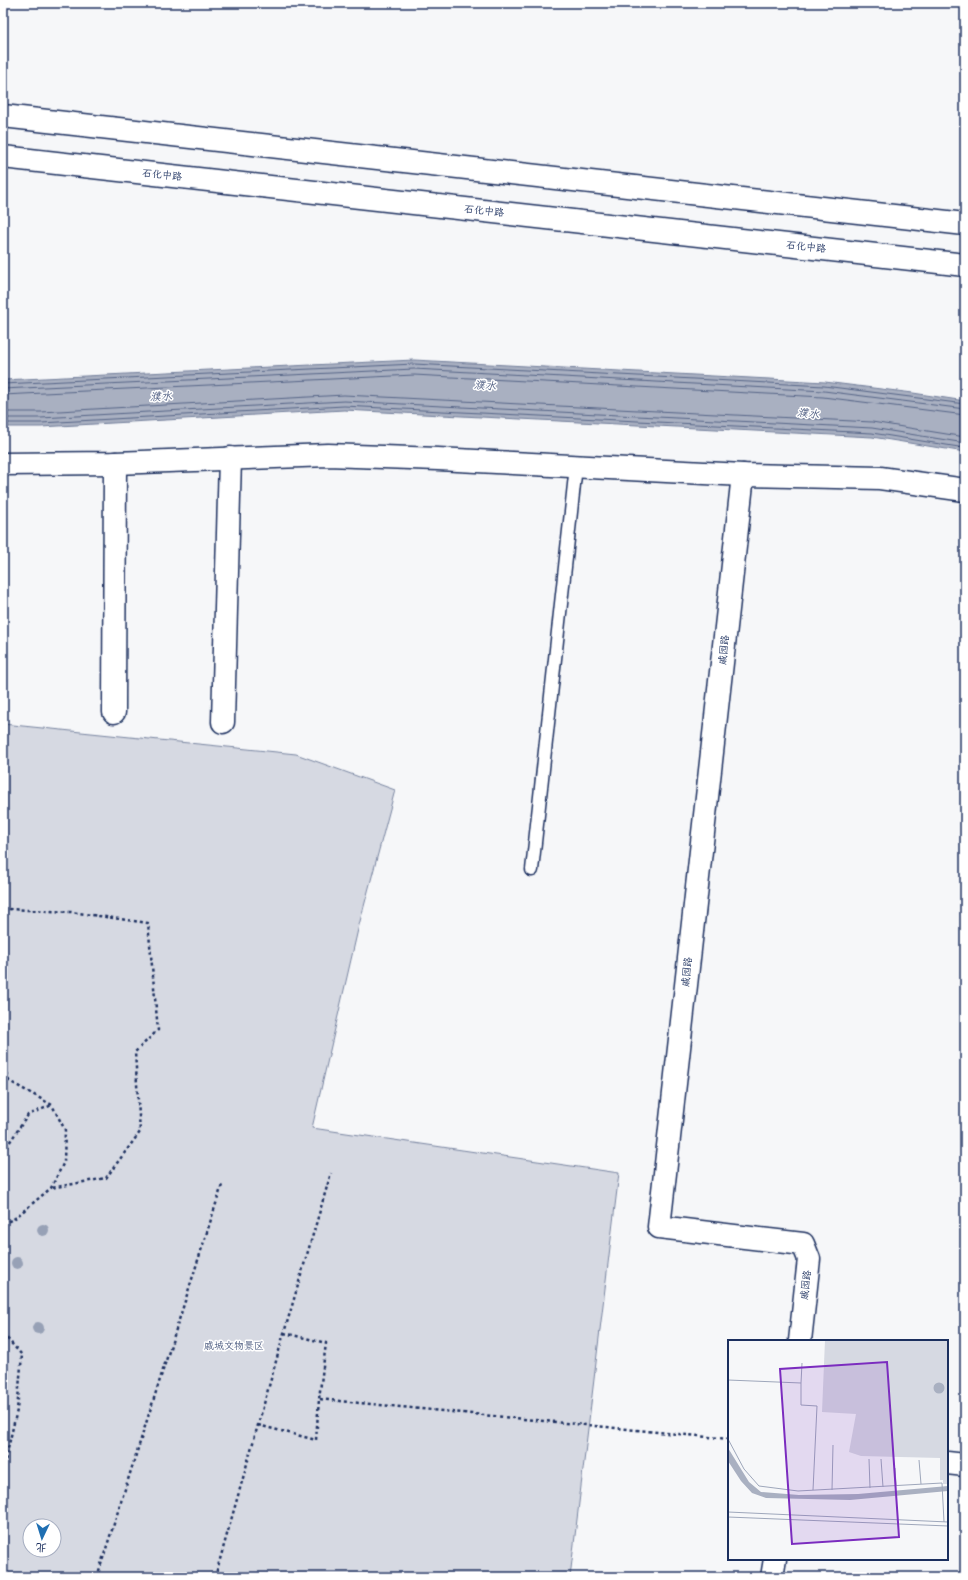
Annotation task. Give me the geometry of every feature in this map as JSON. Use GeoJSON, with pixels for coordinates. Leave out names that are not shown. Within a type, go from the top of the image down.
{"type":"FeatureCollection","features":[{"type":"Feature","properties":{"kind":"street"},"geometry":{"type":"LineString","coordinates":[[3,116],[965,224]]}},
{"type":"Feature","properties":{"kind":"street","name":"石化中路"},"geometry":{"type":"LineString","coordinates":[[3,157],[965,265]]}},
{"type":"Feature","properties":{"kind":"street"},"geometry":{"type":"LineString","coordinates":[[3,464],[114,463],[328,455],[743,474],[880,478],[965,490]]}},
{"type":"Feature","properties":{"kind":"street"},"geometry":{"type":"LineString","coordinates":[[223,722],[230,458]]}},
{"type":"Feature","properties":{"kind":"street"},"geometry":{"type":"LineString","coordinates":[[114,463],[114,712]]}},
{"type":"Feature","properties":{"kind":"street","name":"戚园路"},"geometry":{"type":"LineString","coordinates":[[743,474],[659,1227],[803,1244],[809,1259],[800,1340]]}},
{"type":"Feature","properties":{"kind":"street"},"geometry":{"type":"LineString","coordinates":[[948,1463],[965,1465]]}},
{"type":"Feature","properties":{"kind":"street"},"geometry":{"type":"LineString","coordinates":[[772,1577],[774,1560]]}},
{"type":"Feature","properties":{"kind":"lane"},"geometry":{"type":"LineString","coordinates":[[532,870],[576,466]]}},
{"type":"Feature","properties":{"kind":"path"},"geometry":{"type":"LineString","coordinates":[[3,912],[8,909],[71,912],[148,923],[158,1030],[135,1052],[140,1132],[106,1178],[51,1188]]}},
{"type":"Feature","properties":{"kind":"path"},"geometry":{"type":"LineString","coordinates":[[3,1062],[10,1081]]}},
{"type":"Feature","properties":{"kind":"path"},"geometry":{"type":"LineString","coordinates":[[3,1080],[10,1081],[52,1105],[65,1130],[64,1162],[51,1188],[15,1218],[3,1224]]}},
{"type":"Feature","properties":{"kind":"path"},"geometry":{"type":"LineString","coordinates":[[3,1152],[4,1148],[28,1115],[52,1105]]}},
{"type":"Feature","properties":{"kind":"path"},"geometry":{"type":"LineString","coordinates":[[215,1577],[331,1173]]}},
{"type":"Feature","properties":{"kind":"path"},"geometry":{"type":"LineString","coordinates":[[97,1577],[222,1185]]}},
{"type":"Feature","properties":{"kind":"path"},"geometry":{"type":"LineString","coordinates":[[258,1425],[316,1440],[326,1343],[284,1333]]}},
{"type":"Feature","properties":{"kind":"path"},"geometry":{"type":"LineString","coordinates":[[3,1334],[22,1355],[17,1410],[3,1470]]}},
{"type":"Feature","properties":{"kind":"path"},"geometry":{"type":"LineString","coordinates":[[320,1399],[728,1439]]}},
{"type":"Feature","properties":{"kind":"green space","name":"戚城文物景区"},"geometry":{"type":"Polygon","coordinates":[[[3,724],[296,754],[395,790],[359,925],[312,1128],[619,1173],[570,1577],[3,1577],[3,724]]]}},
{"type":"Feature","properties":{"kind":"water","name":"濮水"},"geometry":{"type":"Polygon","coordinates":[[[414,360],[825,382],[965,401],[965,452],[872,437],[344,410],[41,427],[3,427],[3,380],[414,360]]]}}]}
